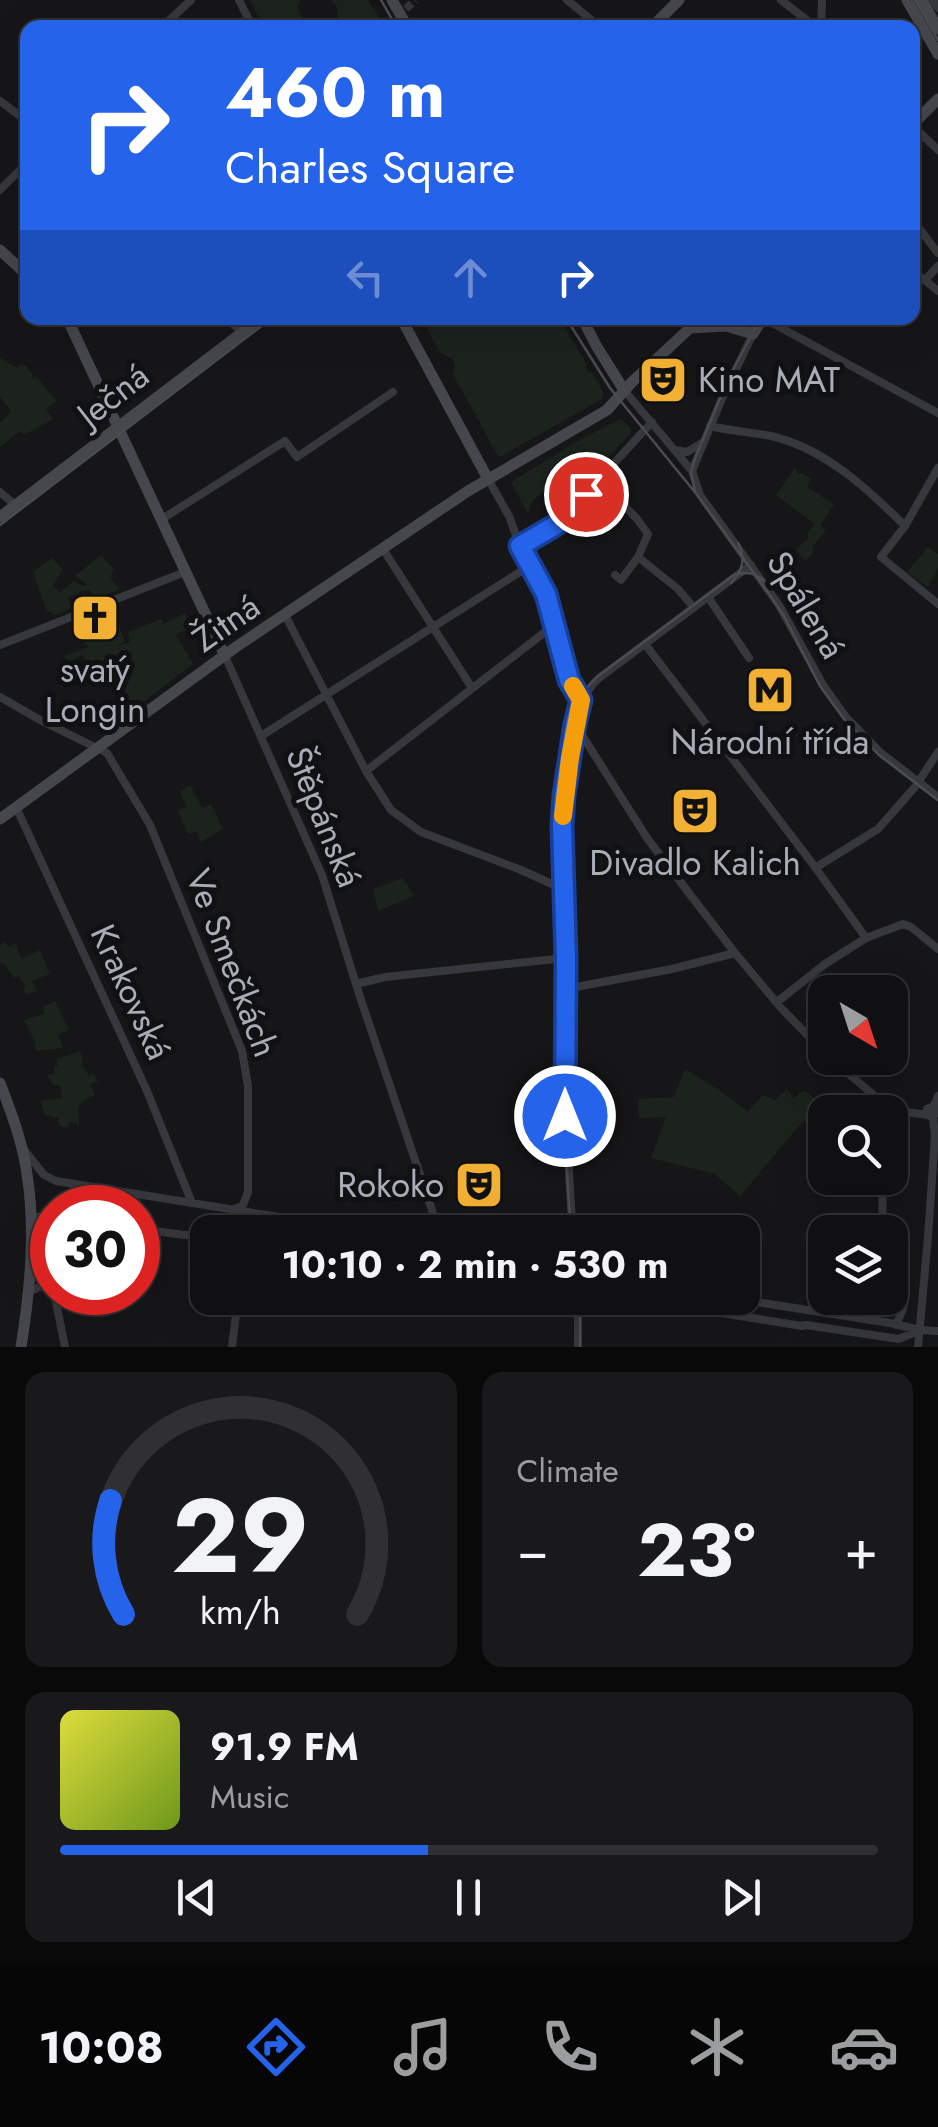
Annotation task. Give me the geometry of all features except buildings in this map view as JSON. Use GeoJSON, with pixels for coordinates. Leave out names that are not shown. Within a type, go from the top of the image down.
{"type":"FeatureCollection","features":[{"type":"Feature","properties":{"kind":"main road"},"geometry":{"type":"LineString","coordinates":[[658,20],[679,0]]}},
{"type":"Feature","properties":{"kind":"main road"},"geometry":{"type":"LineString","coordinates":[[670,20],[690,0]]}},
{"type":"Feature","properties":{"kind":"main road"},"geometry":{"type":"LineString","coordinates":[[922,0],[938,29]]}},
{"type":"Feature","properties":{"kind":"main road"},"geometry":{"type":"LineString","coordinates":[[920,23],[938,54]]}},
{"type":"Feature","properties":{"kind":"main road"},"geometry":{"type":"LineString","coordinates":[[920,118],[938,99]]}},
{"type":"Feature","properties":{"kind":"main road"},"geometry":{"type":"LineString","coordinates":[[0,250],[20,269]]}},
{"type":"Feature","properties":{"kind":"main road","name":"Štěpánská"},"geometry":{"type":"LineString","coordinates":[[70,325],[224,656]]}},
{"type":"Feature","properties":{"kind":"main road","name":"Ječná"},"geometry":{"type":"LineString","coordinates":[[0,517],[120,431],[251,325]]}},
{"type":"Feature","properties":{"kind":"main road"},"geometry":{"type":"LineString","coordinates":[[405,325],[488,479]]}},
{"type":"Feature","properties":{"kind":"main road"},"geometry":{"type":"LineString","coordinates":[[586,325],[624,390]]}},
{"type":"Feature","properties":{"kind":"main road","name":"Žitná"},"geometry":{"type":"LineString","coordinates":[[0,819],[224,656],[488,479],[603,412],[690,328],[708,325]]}},
{"type":"Feature","properties":{"kind":"main road"},"geometry":{"type":"LineString","coordinates":[[734,325],[754,334],[759,325]]}},
{"type":"Feature","properties":{"kind":"main road"},"geometry":{"type":"LineString","coordinates":[[0,1083],[22,1148],[30,1202]]}},
{"type":"Feature","properties":{"kind":"main road"},"geometry":{"type":"LineString","coordinates":[[21,1347],[30,1291]]}},
{"type":"Feature","properties":{"kind":"street"},"geometry":{"type":"LineString","coordinates":[[170,20],[191,0]]}},
{"type":"Feature","properties":{"kind":"street"},"geometry":{"type":"LineString","coordinates":[[566,0],[590,20]]}},
{"type":"Feature","properties":{"kind":"street"},"geometry":{"type":"LineString","coordinates":[[781,0],[808,20]]}},
{"type":"Feature","properties":{"kind":"street"},"geometry":{"type":"LineString","coordinates":[[934,0],[938,8]]}},
{"type":"Feature","properties":{"kind":"street"},"geometry":{"type":"LineString","coordinates":[[920,132],[938,150]]}},
{"type":"Feature","properties":{"kind":"street"},"geometry":{"type":"LineString","coordinates":[[0,190],[20,170]]}},
{"type":"Feature","properties":{"kind":"street"},"geometry":{"type":"LineString","coordinates":[[920,230],[938,254]]}},
{"type":"Feature","properties":{"kind":"street"},"geometry":{"type":"LineString","coordinates":[[925,280],[938,266]]}},
{"type":"Feature","properties":{"kind":"street"},"geometry":{"type":"LineString","coordinates":[[920,276],[938,291]]}},
{"type":"Feature","properties":{"kind":"street"},"geometry":{"type":"LineString","coordinates":[[234,325],[241,332]]}},
{"type":"Feature","properties":{"kind":"street"},"geometry":{"type":"LineString","coordinates":[[776,325],[938,414]]}},
{"type":"Feature","properties":{"kind":"street"},"geometry":{"type":"LineString","coordinates":[[692,472],[754,334]]}},
{"type":"Feature","properties":{"kind":"street","name":"Spálená"},"geometry":{"type":"LineString","coordinates":[[624,390],[692,472],[698,491],[786,615],[837,705],[878,750],[938,797]]}},
{"type":"Feature","properties":{"kind":"street"},"geometry":{"type":"LineString","coordinates":[[162,520],[285,441],[297,457],[393,392]]}},
{"type":"Feature","properties":{"kind":"street"},"geometry":{"type":"LineString","coordinates":[[520,546],[559,523],[652,422]]}},
{"type":"Feature","properties":{"kind":"street"},"geometry":{"type":"LineString","coordinates":[[710,426],[771,436],[813,452],[878,499],[905,526]]}},
{"type":"Feature","properties":{"kind":"street"},"geometry":{"type":"LineString","coordinates":[[675,450],[690,451],[705,440]]}},
{"type":"Feature","properties":{"kind":"street"},"geometry":{"type":"LineString","coordinates":[[938,468],[905,526],[881,557],[938,604]]}},
{"type":"Feature","properties":{"kind":"street"},"geometry":{"type":"LineString","coordinates":[[488,479],[546,594],[569,680],[581,700]]}},
{"type":"Feature","properties":{"kind":"street"},"geometry":{"type":"LineString","coordinates":[[0,492],[16,505]]}},
{"type":"Feature","properties":{"kind":"street"},"geometry":{"type":"LineString","coordinates":[[614,575],[621,580],[648,534],[619,500]]}},
{"type":"Feature","properties":{"kind":"street"},"geometry":{"type":"LineString","coordinates":[[383,549],[472,688]]}},
{"type":"Feature","properties":{"kind":"street"},"geometry":{"type":"LineString","coordinates":[[638,556],[678,589],[694,608]]}},
{"type":"Feature","properties":{"kind":"street"},"geometry":{"type":"LineString","coordinates":[[261,736],[531,565]]}},
{"type":"Feature","properties":{"kind":"street"},"geometry":{"type":"LineString","coordinates":[[572,1215],[565,1116],[564,795],[581,700],[599,678],[752,565]]}},
{"type":"Feature","properties":{"kind":"street"},"geometry":{"type":"LineString","coordinates":[[0,645],[185,572]]}},
{"type":"Feature","properties":{"kind":"street"},"geometry":{"type":"LineString","coordinates":[[708,598],[749,658]]}},
{"type":"Feature","properties":{"kind":"street"},"geometry":{"type":"LineString","coordinates":[[285,615],[387,807],[413,828],[563,889]]}},
{"type":"Feature","properties":{"kind":"street"},"geometry":{"type":"LineString","coordinates":[[366,771],[554,625]]}},
{"type":"Feature","properties":{"kind":"street"},"geometry":{"type":"LineString","coordinates":[[645,644],[866,938]]}},
{"type":"Feature","properties":{"kind":"street","name":"Štěpánská"},"geometry":{"type":"LineString","coordinates":[[224,656],[322,875],[434,1215]]}},
{"type":"Feature","properties":{"kind":"street"},"geometry":{"type":"LineString","coordinates":[[0,697],[96,750]]}},
{"type":"Feature","properties":{"kind":"street"},"geometry":{"type":"LineString","coordinates":[[575,724],[648,838],[735,952],[808,1035]]}},
{"type":"Feature","properties":{"kind":"street","name":"Ve Smečkách"},"geometry":{"type":"LineString","coordinates":[[96,750],[106,753],[150,825],[242,1051],[248,1086],[248,1192],[243,1204],[233,1210]]}},
{"type":"Feature","properties":{"kind":"street"},"geometry":{"type":"LineString","coordinates":[[816,868],[878,829],[938,752]]}},
{"type":"Feature","properties":{"kind":"street","name":"Krakovská"},"geometry":{"type":"LineString","coordinates":[[16,807],[147,1092],[192,1203]]}},
{"type":"Feature","properties":{"kind":"street"},"geometry":{"type":"LineString","coordinates":[[776,1002],[866,938],[904,924],[938,949]]}},
{"type":"Feature","properties":{"kind":"street"},"geometry":{"type":"LineString","coordinates":[[566,989],[672,970],[735,952]]}},
{"type":"Feature","properties":{"kind":"street"},"geometry":{"type":"LineString","coordinates":[[356,984],[386,977],[566,958]]}},
{"type":"Feature","properties":{"kind":"street"},"geometry":{"type":"LineString","coordinates":[[850,1075],[874,1095]]}},
{"type":"Feature","properties":{"kind":"street"},"geometry":{"type":"LineString","coordinates":[[918,1347],[938,1096]]}},
{"type":"Feature","properties":{"kind":"street"},"geometry":{"type":"LineString","coordinates":[[908,1112],[934,1113]]}},
{"type":"Feature","properties":{"kind":"street"},"geometry":{"type":"LineString","coordinates":[[22,1148],[44,1175],[56,1181],[265,1215]]}},
{"type":"Feature","properties":{"kind":"street"},"geometry":{"type":"LineString","coordinates":[[160,1232],[190,1236]]}},
{"type":"Feature","properties":{"kind":"street"},"geometry":{"type":"LineString","coordinates":[[760,1302],[808,1310]]}},
{"type":"Feature","properties":{"kind":"street"},"geometry":{"type":"LineString","coordinates":[[58,1315],[66,1347]]}},
{"type":"Feature","properties":{"kind":"street"},"geometry":{"type":"LineString","coordinates":[[232,1347],[236,1315]]}},
{"type":"Feature","properties":{"kind":"street"},"geometry":{"type":"LineString","coordinates":[[578,1315],[578,1347]]}},
{"type":"Feature","properties":{"kind":"street"},"geometry":{"type":"LineString","coordinates":[[734,1315],[902,1343],[920,1330]]}},
{"type":"Feature","properties":{"kind":"street"},"geometry":{"type":"LineString","coordinates":[[806,1325],[808,1315]]}},
{"type":"Feature","properties":{"kind":"street"},"geometry":{"type":"LineString","coordinates":[[838,1315],[936,1331]]}},
{"type":"Feature","properties":{"kind":"street"},"geometry":{"type":"LineString","coordinates":[[896,1325],[900,1315]]}},
{"type":"Feature","properties":{"kind":"shaded area"},"geometry":{"type":"Polygon","coordinates":[[[250,0],[301,0],[297,6],[303,20],[260,20],[250,0]]]}},
{"type":"Feature","properties":{"kind":"shaded area"},"geometry":{"type":"Polygon","coordinates":[[[332,0],[368,0],[381,20],[339,20],[332,0]]]}},
{"type":"Feature","properties":{"kind":"shaded area"},"geometry":{"type":"Polygon","coordinates":[[[425,325],[563,325],[604,394],[602,399],[498,456],[453,374],[452,359],[440,352],[425,325]]]}},
{"type":"Feature","properties":{"kind":"shaded area"},"geometry":{"type":"Polygon","coordinates":[[[0,358],[17,368],[25,365],[33,375],[31,379],[37,377],[56,401],[46,409],[53,419],[24,435],[20,431],[0,447],[0,423],[11,411],[0,397],[0,358]]]}},
{"type":"Feature","properties":{"kind":"shaded area"},"geometry":{"type":"Polygon","coordinates":[[[620,419],[631,428],[631,433],[554,514],[553,504],[544,492],[532,501],[528,514],[511,482],[620,419]]]}},
{"type":"Feature","properties":{"kind":"shaded area"},"geometry":{"type":"Polygon","coordinates":[[[795,468],[798,474],[811,479],[807,487],[834,504],[820,526],[826,530],[805,561],[796,549],[808,539],[815,524],[776,495],[795,468]]]}},
{"type":"Feature","properties":{"kind":"shaded area"},"geometry":{"type":"Polygon","coordinates":[[[928,547],[938,554],[938,568],[928,587],[907,572],[928,547]]]}},
{"type":"Feature","properties":{"kind":"shaded area"},"geometry":{"type":"Polygon","coordinates":[[[101,555],[114,569],[112,581],[118,590],[94,600],[90,590],[82,591],[68,598],[71,608],[55,615],[47,612],[33,572],[52,558],[63,570],[53,585],[60,593],[74,581],[85,587],[87,584],[75,576],[101,555]]]}},
{"type":"Feature","properties":{"kind":"shaded area"},"geometry":{"type":"Polygon","coordinates":[[[109,608],[125,641],[116,647],[130,642],[128,632],[161,619],[164,624],[185,613],[192,626],[176,635],[193,664],[135,708],[110,676],[98,685],[86,669],[88,662],[82,655],[68,663],[64,656],[88,647],[70,623],[92,614],[90,621],[94,623],[99,618],[94,614],[109,608]]]}},
{"type":"Feature","properties":{"kind":"shaded area"},"geometry":{"type":"Polygon","coordinates":[[[190,785],[202,808],[211,804],[223,829],[201,842],[196,831],[188,834],[178,811],[187,807],[180,792],[190,785]]]}},
{"type":"Feature","properties":{"kind":"shaded area"},"geometry":{"type":"Polygon","coordinates":[[[403,878],[414,896],[378,911],[373,889],[403,878]]]}},
{"type":"Feature","properties":{"kind":"shaded area"},"geometry":{"type":"Polygon","coordinates":[[[5,942],[8,947],[15,943],[22,959],[40,950],[50,974],[32,981],[37,991],[26,994],[19,976],[14,978],[4,963],[0,964],[0,945],[5,942]]]}},
{"type":"Feature","properties":{"kind":"shaded area"},"geometry":{"type":"Polygon","coordinates":[[[55,1001],[69,1030],[58,1035],[63,1048],[36,1051],[24,1020],[45,1014],[43,1007],[55,1001]]]}},
{"type":"Feature","properties":{"kind":"shaded area"},"geometry":{"type":"Polygon","coordinates":[[[80,1051],[82,1065],[98,1081],[90,1085],[95,1095],[80,1106],[79,1127],[70,1122],[68,1128],[59,1126],[59,1118],[45,1115],[41,1101],[62,1098],[60,1085],[53,1085],[47,1075],[55,1073],[57,1059],[80,1051]]]}},
{"type":"Feature","properties":{"kind":"shaded area"},"geometry":{"type":"Polygon","coordinates":[[[685,1069],[748,1112],[763,1095],[775,1100],[787,1089],[794,1098],[804,1090],[810,1095],[808,1124],[804,1120],[740,1196],[715,1174],[651,1158],[666,1117],[639,1118],[638,1099],[674,1097],[685,1069]]]}},
{"type":"Feature","properties":{"kind":"tunnel"},"geometry":{"type":"LineString","coordinates":[[406,9],[415,0]]}},
{"type":"Feature","properties":{"kind":"tram line"},"geometry":{"type":"LineString","coordinates":[[381,0],[392,20]]}},
{"type":"Feature","properties":{"kind":"tram line"},"geometry":{"type":"LineString","coordinates":[[915,0],[938,40]]}},
{"type":"Feature","properties":{"kind":"tram line"},"geometry":{"type":"LineString","coordinates":[[920,114],[938,95]]}},
{"type":"Feature","properties":{"kind":"tram line"},"geometry":{"type":"LineString","coordinates":[[0,525],[263,325]]}},
{"type":"Feature","properties":{"kind":"tram line"},"geometry":{"type":"LineString","coordinates":[[570,325],[610,388],[698,496],[767,591],[820,686],[844,719],[879,755],[938,800]]}},
{"type":"Feature","properties":{"kind":"tram line"},"geometry":{"type":"LineString","coordinates":[[695,491],[691,473],[694,461],[728,379],[757,325]]}},
{"type":"Feature","properties":{"kind":"tram line"},"geometry":{"type":"LineString","coordinates":[[731,583],[742,564],[738,543]]}},
{"type":"Feature","properties":{"kind":"tram line"},"geometry":{"type":"LineString","coordinates":[[570,1215],[563,1115],[560,819],[575,713],[584,691],[597,677],[734,575],[753,574],[769,586]]}},
{"type":"Feature","properties":{"kind":"tram line"},"geometry":{"type":"LineString","coordinates":[[580,1315],[580,1347]]}},
{"type":"Feature","properties":{"kind":"slow traffic"},"geometry":{"type":"LineString","coordinates":[[563,816],[581,700],[573,686]]}},
{"type":"Feature","properties":{"kind":"place","name":"Kino MAT"},"geometry":{"type":"Point","coordinates":[663,380]}},
{"type":"Feature","properties":{"kind":"place","name":"svatý Longin"},"geometry":{"type":"Point","coordinates":[95,618]}},
{"type":"Feature","properties":{"kind":"place","name":"Národní třída"},"geometry":{"type":"Point","coordinates":[770,690]}},
{"type":"Feature","properties":{"kind":"place","name":"Divadlo Kalich"},"geometry":{"type":"Point","coordinates":[695,811]}},
{"type":"Feature","properties":{"kind":"place","name":"Rokoko"},"geometry":{"type":"Point","coordinates":[479,1185]}},
{"type":"Feature","properties":{"kind":"route"},"geometry":{"type":"LineString","coordinates":[[565,1116],[562,825],[581,700],[569,680],[546,594],[520,546],[559,523],[586,494]]}}]}
